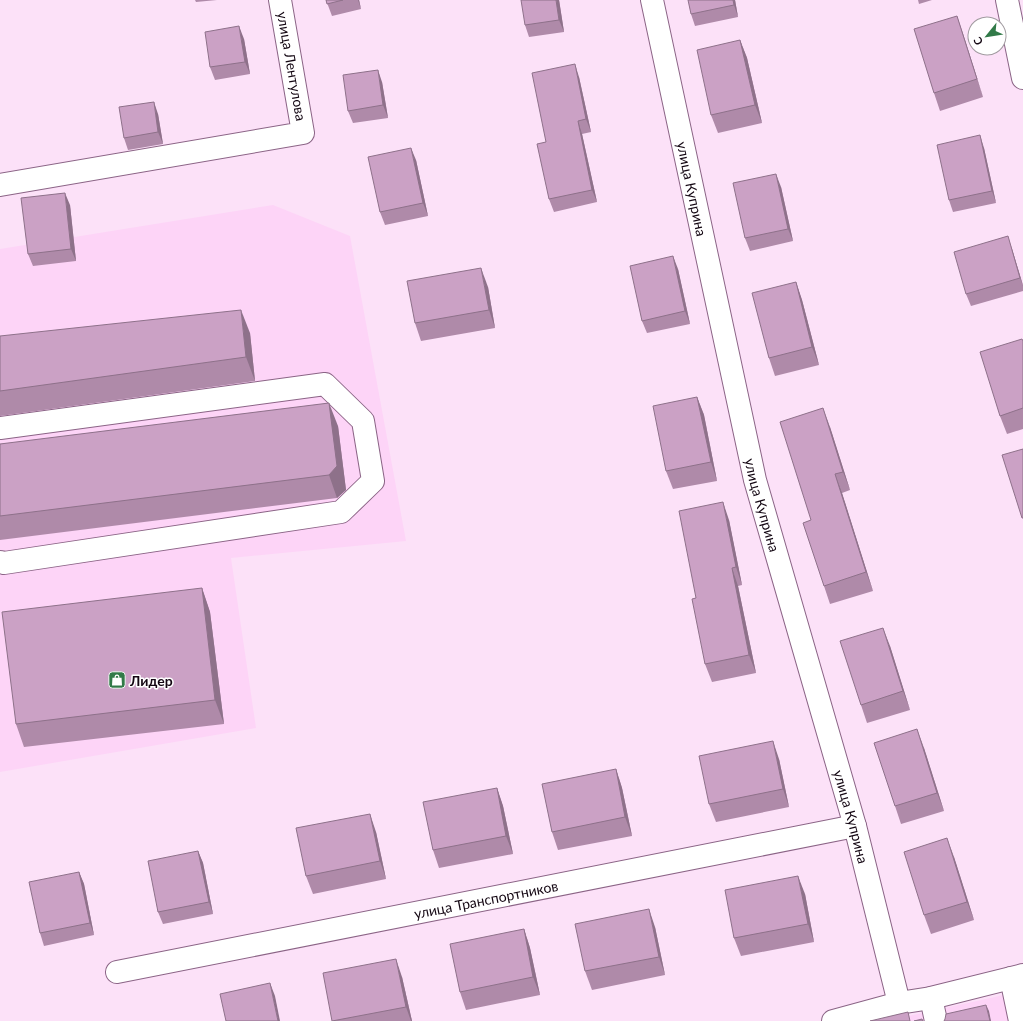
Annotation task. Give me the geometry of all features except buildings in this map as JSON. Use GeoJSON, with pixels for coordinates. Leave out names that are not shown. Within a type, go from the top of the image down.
{"type":"FeatureCollection","features":[{"type":"Feature","properties":{"kind":"street","name":"улица Лентулова"},"geometry":{"type":"LineString","coordinates":[[0,185],[304,133],[280,0]]}},
{"type":"Feature","properties":{"kind":"street","name":"улица Куприна"},"geometry":{"type":"LineString","coordinates":[[652,0],[755,480],[855,826],[899,1003]]}},
{"type":"Feature","properties":{"kind":"street"},"geometry":{"type":"LineString","coordinates":[[1007,0],[1023,78]]}},
{"type":"Feature","properties":{"kind":"street"},"geometry":{"type":"LineString","coordinates":[[0,428],[325,384],[363,421],[373,481],[341,512],[4,563],[0,562]]}},
{"type":"Feature","properties":{"kind":"street","name":"улица Транспортников"},"geometry":{"type":"LineString","coordinates":[[117,972],[855,826]]}},
{"type":"Feature","properties":{"kind":"street"},"geometry":{"type":"LineString","coordinates":[[845,1019],[899,1003],[931,998],[1017,977],[1020,1021]]}},
{"type":"Feature","properties":{"kind":"street"},"geometry":{"type":"LineString","coordinates":[[931,998],[936,1021]]}},
{"type":"Feature","properties":{"kind":"shaded area"},"geometry":{"type":"Polygon","coordinates":[[[273,205],[350,236],[406,541],[231,558],[256,728],[0,772],[0,249],[273,205]]]}},
{"type":"Feature","properties":{"kind":"shaded area"},"geometry":{"type":"Polygon","coordinates":[[[1023,990],[1023,1021],[885,1021],[995,997],[1023,990]]]}},
{"type":"Feature","properties":{"kind":"place","name":"Лидер"},"geometry":{"type":"Point","coordinates":[117,680]}}]}
